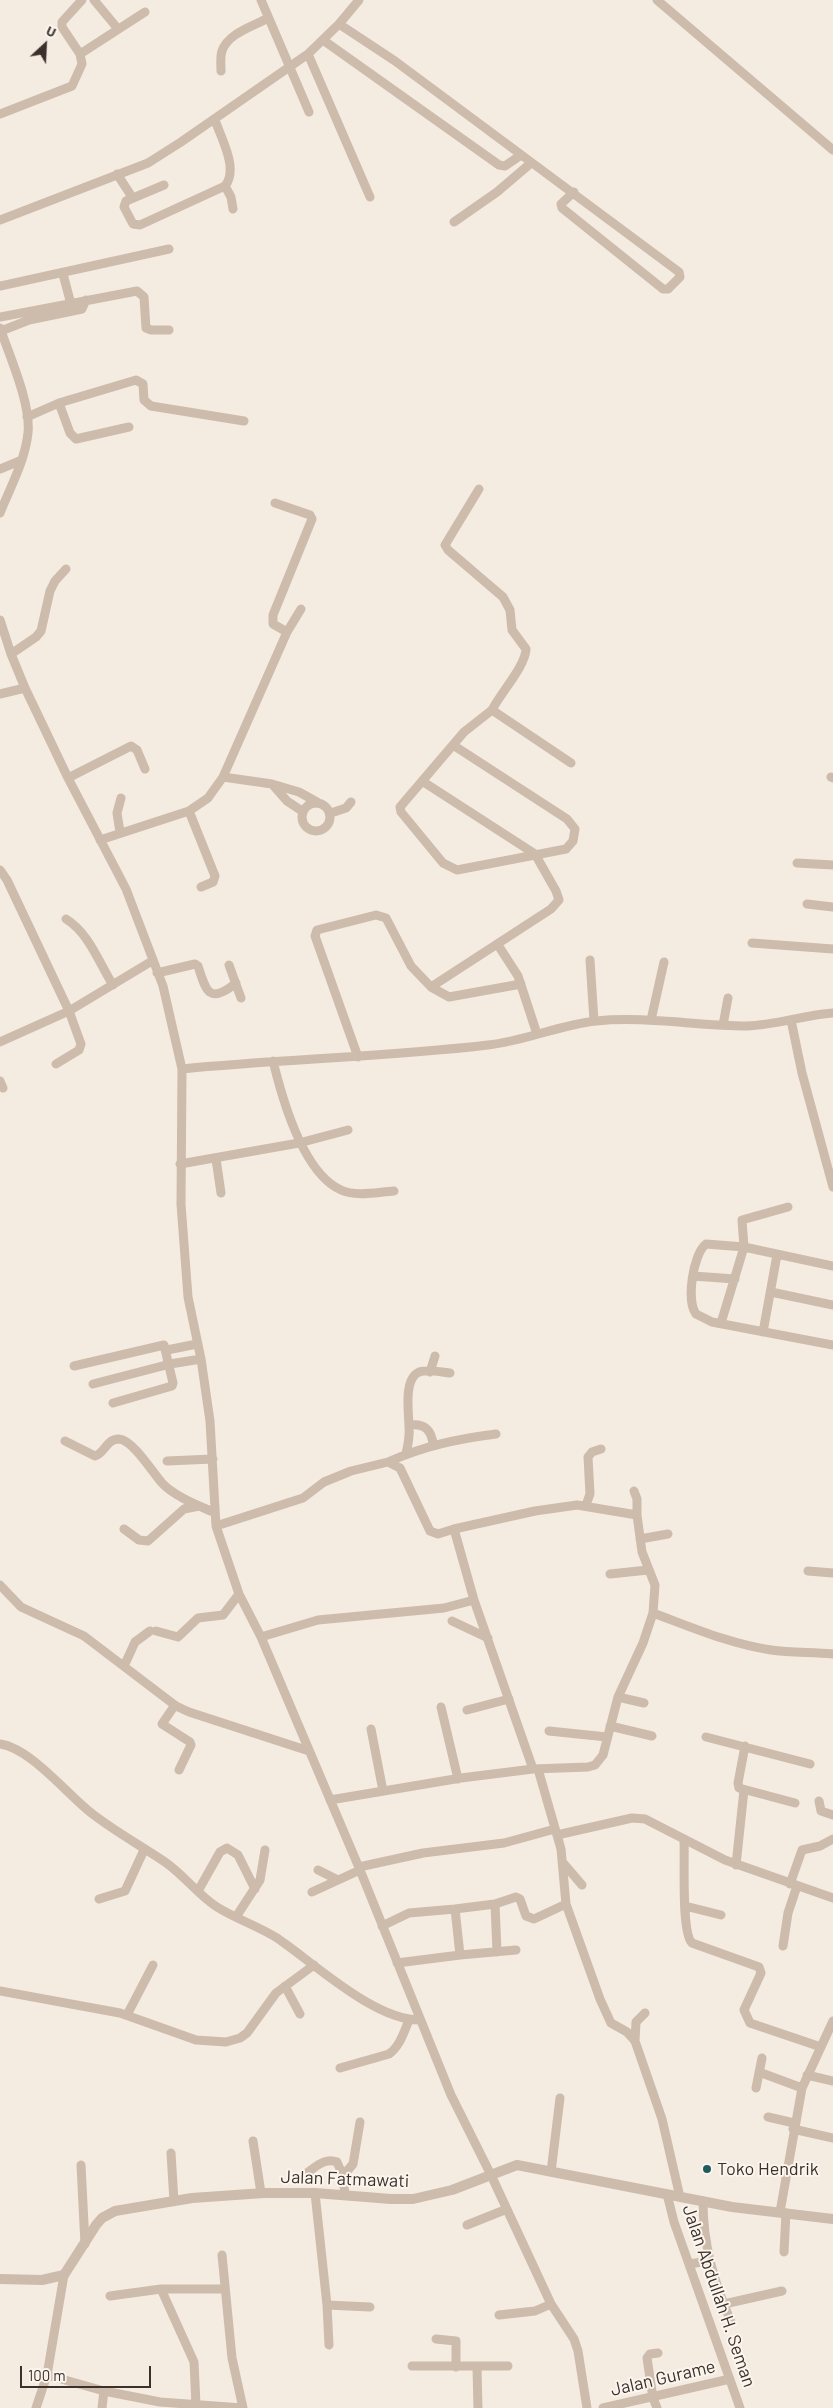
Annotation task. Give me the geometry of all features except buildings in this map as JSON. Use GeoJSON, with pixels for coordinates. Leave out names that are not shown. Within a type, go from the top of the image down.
{"type":"FeatureCollection","features":[{"type":"Feature","properties":{"kind":"street"},"geometry":{"type":"LineString","coordinates":[[0,114],[72,86],[82,64],[80,54],[62,27],[62,22],[82,0]]}},
{"type":"Feature","properties":{"kind":"street"},"geometry":{"type":"LineString","coordinates":[[94,0],[118,29]]}},
{"type":"Feature","properties":{"kind":"street"},"geometry":{"type":"LineString","coordinates":[[261,0],[288,68],[309,112]]}},
{"type":"Feature","properties":{"kind":"street"},"geometry":{"type":"LineString","coordinates":[[0,220],[148,163],[215,120],[308,54],[339,24],[359,0]]}},
{"type":"Feature","properties":{"kind":"street"},"geometry":{"type":"LineString","coordinates":[[657,0],[833,150]]}},
{"type":"Feature","properties":{"kind":"street"},"geometry":{"type":"LineString","coordinates":[[80,54],[145,12]]}},
{"type":"Feature","properties":{"kind":"street"},"geometry":{"type":"LineString","coordinates":[[221,71],[222,52],[227,42],[268,18]]}},
{"type":"Feature","properties":{"kind":"street"},"geometry":{"type":"LineString","coordinates":[[339,24],[396,61],[531,163],[574,192],[679,272],[680,277],[668,288],[663,289],[562,208],[561,204],[574,192]]}},
{"type":"Feature","properties":{"kind":"street"},"geometry":{"type":"LineString","coordinates":[[323,40],[499,165],[505,166],[521,155]]}},
{"type":"Feature","properties":{"kind":"street"},"geometry":{"type":"LineString","coordinates":[[308,54],[370,196]]}},
{"type":"Feature","properties":{"kind":"street"},"geometry":{"type":"LineString","coordinates":[[164,184],[126,201],[124,207],[131,222],[138,225],[224,186],[231,176],[230,164],[215,120]]}},
{"type":"Feature","properties":{"kind":"street"},"geometry":{"type":"LineString","coordinates":[[454,222],[496,192],[531,163]]}},
{"type":"Feature","properties":{"kind":"street"},"geometry":{"type":"LineString","coordinates":[[117,174],[132,197]]}},
{"type":"Feature","properties":{"kind":"street"},"geometry":{"type":"LineString","coordinates":[[224,186],[231,197],[234,209]]}},
{"type":"Feature","properties":{"kind":"street"},"geometry":{"type":"LineString","coordinates":[[0,286],[63,274],[169,249]]}},
{"type":"Feature","properties":{"kind":"street"},"geometry":{"type":"LineString","coordinates":[[63,274],[72,307]]}},
{"type":"Feature","properties":{"kind":"street"},"geometry":{"type":"LineString","coordinates":[[0,317],[72,307],[82,309],[86,300],[139,292],[144,297],[146,328],[151,330],[169,330]]}},
{"type":"Feature","properties":{"kind":"street"},"geometry":{"type":"LineString","coordinates":[[0,513],[22,460],[28,431],[27,416],[18,381],[0,330],[72,307]]}},
{"type":"Feature","properties":{"kind":"street"},"geometry":{"type":"LineString","coordinates":[[27,416],[59,403],[136,380],[143,384],[144,400],[151,406],[244,421]]}},
{"type":"Feature","properties":{"kind":"street"},"geometry":{"type":"LineString","coordinates":[[59,403],[70,433],[76,439],[129,427]]}},
{"type":"Feature","properties":{"kind":"street"},"geometry":{"type":"LineString","coordinates":[[0,469],[22,460]]}},
{"type":"Feature","properties":{"kind":"street"},"geometry":{"type":"LineString","coordinates":[[453,745],[573,824],[574,836],[570,846],[560,850],[463,870],[447,866],[400,810],[401,804],[468,727],[485,718],[492,710],[504,688],[518,671],[525,658],[526,649],[512,630],[510,610],[503,597],[448,550],[444,544],[479,489]]}},
{"type":"Feature","properties":{"kind":"street"},"geometry":{"type":"LineString","coordinates":[[275,503],[310,515],[312,519],[273,615],[273,624],[287,632]]}},
{"type":"Feature","properties":{"kind":"street"},"geometry":{"type":"LineString","coordinates":[[11,654],[41,631],[50,591],[55,581],[66,569]]}},
{"type":"Feature","properties":{"kind":"street"},"geometry":{"type":"LineString","coordinates":[[100,840],[189,810],[208,798],[223,777],[287,632],[301,609]]}},
{"type":"Feature","properties":{"kind":"street"},"geometry":{"type":"LineString","coordinates":[[0,620],[25,688],[68,778],[126,889],[163,986],[182,1068],[180,1164],[188,1296],[201,1359],[213,1459],[213,1512],[216,1526],[239,1594],[261,1637],[308,1751],[360,1868],[451,2095],[491,2175],[551,2304],[577,2344],[587,2408]]}},
{"type":"Feature","properties":{"kind":"street"},"geometry":{"type":"LineString","coordinates":[[0,694],[25,688]]}},
{"type":"Feature","properties":{"kind":"street"},"geometry":{"type":"LineString","coordinates":[[492,710],[571,763]]}},
{"type":"Feature","properties":{"kind":"street"},"geometry":{"type":"LineString","coordinates":[[68,778],[131,746],[137,750],[145,769]]}},
{"type":"Feature","properties":{"kind":"street"},"geometry":{"type":"LineString","coordinates":[[223,777],[272,784],[299,792],[326,805],[331,813],[330,822],[325,829],[316,832],[307,828],[302,820],[302,811],[308,804],[317,802]]}},
{"type":"Feature","properties":{"kind":"street"},"geometry":{"type":"LineString","coordinates":[[422,781],[535,854],[556,891],[558,904],[431,987]]}},
{"type":"Feature","properties":{"kind":"street"},"geometry":{"type":"LineString","coordinates":[[272,784],[287,801],[302,811]]}},
{"type":"Feature","properties":{"kind":"street"},"geometry":{"type":"LineString","coordinates":[[120,832],[117,813],[121,798]]}},
{"type":"Feature","properties":{"kind":"street"},"geometry":{"type":"LineString","coordinates":[[331,813],[346,808],[351,802]]}},
{"type":"Feature","properties":{"kind":"street"},"geometry":{"type":"LineString","coordinates":[[189,810],[215,876],[214,881],[202,888]]}},
{"type":"Feature","properties":{"kind":"street"},"geometry":{"type":"LineString","coordinates":[[797,863],[833,865]]}},
{"type":"Feature","properties":{"kind":"street"},"geometry":{"type":"LineString","coordinates":[[0,870],[7,880],[68,1011],[81,1046],[79,1050],[56,1064]]}},
{"type":"Feature","properties":{"kind":"street"},"geometry":{"type":"LineString","coordinates":[[807,904],[833,906]]}},
{"type":"Feature","properties":{"kind":"street"},"geometry":{"type":"LineString","coordinates":[[358,1057],[315,936],[317,930],[376,915],[386,918],[411,966],[431,987],[449,997],[521,984]]}},
{"type":"Feature","properties":{"kind":"street"},"geometry":{"type":"LineString","coordinates":[[66,919],[80,930],[86,938],[113,985]]}},
{"type":"Feature","properties":{"kind":"street"},"geometry":{"type":"LineString","coordinates":[[752,943],[833,948]]}},
{"type":"Feature","properties":{"kind":"street"},"geometry":{"type":"LineString","coordinates":[[498,945],[514,968],[521,984],[536,1034]]}},
{"type":"Feature","properties":{"kind":"street"},"geometry":{"type":"LineString","coordinates":[[590,960],[594,1021]]}},
{"type":"Feature","properties":{"kind":"street"},"geometry":{"type":"LineString","coordinates":[[0,1042],[68,1011],[152,961]]}},
{"type":"Feature","properties":{"kind":"street"},"geometry":{"type":"LineString","coordinates":[[651,1020],[664,962]]}},
{"type":"Feature","properties":{"kind":"street"},"geometry":{"type":"LineString","coordinates":[[157,973],[195,964],[198,966],[205,989],[210,993],[219,993],[236,983]]}},
{"type":"Feature","properties":{"kind":"street"},"geometry":{"type":"LineString","coordinates":[[229,965],[241,998]]}},
{"type":"Feature","properties":{"kind":"street"},"geometry":{"type":"LineString","coordinates":[[723,1025],[728,998]]}},
{"type":"Feature","properties":{"kind":"street"},"geometry":{"type":"LineString","coordinates":[[182,1068],[358,1057],[491,1045],[594,1021],[651,1020],[723,1025],[761,1025],[814,1014],[833,1013]]}},
{"type":"Feature","properties":{"kind":"street"},"geometry":{"type":"LineString","coordinates":[[791,1020],[802,1073],[833,1187]]}},
{"type":"Feature","properties":{"kind":"street"},"geometry":{"type":"LineString","coordinates":[[273,1061],[279,1085],[299,1143],[322,1176],[330,1184],[354,1194],[394,1191]]}},
{"type":"Feature","properties":{"kind":"street"},"geometry":{"type":"LineString","coordinates":[[180,1164],[299,1143],[348,1130]]}},
{"type":"Feature","properties":{"kind":"street"},"geometry":{"type":"LineString","coordinates":[[216,1159],[221,1193]]}},
{"type":"Feature","properties":{"kind":"street"},"geometry":{"type":"LineString","coordinates":[[721,1323],[744,1247],[742,1220],[788,1207]]}},
{"type":"Feature","properties":{"kind":"street"},"geometry":{"type":"LineString","coordinates":[[833,1266],[744,1247],[706,1244],[697,1256],[693,1276],[693,1310],[703,1319],[833,1345]]}},
{"type":"Feature","properties":{"kind":"street"},"geometry":{"type":"LineString","coordinates":[[764,1332],[777,1255]]}},
{"type":"Feature","properties":{"kind":"street"},"geometry":{"type":"LineString","coordinates":[[693,1276],[734,1279]]}},
{"type":"Feature","properties":{"kind":"street"},"geometry":{"type":"LineString","coordinates":[[771,1292],[833,1305]]}},
{"type":"Feature","properties":{"kind":"street"},"geometry":{"type":"LineString","coordinates":[[74,1366],[161,1344],[164,1345],[170,1364],[172,1386],[113,1403]]}},
{"type":"Feature","properties":{"kind":"street"},"geometry":{"type":"LineString","coordinates":[[167,1350],[197,1344]]}},
{"type":"Feature","properties":{"kind":"street"},"geometry":{"type":"LineString","coordinates":[[430,1372],[435,1356]]}},
{"type":"Feature","properties":{"kind":"street"},"geometry":{"type":"LineString","coordinates":[[92,1384],[170,1364],[201,1359]]}},
{"type":"Feature","properties":{"kind":"street"},"geometry":{"type":"LineString","coordinates":[[406,1454],[410,1425],[407,1407],[412,1379],[418,1373],[450,1373]]}},
{"type":"Feature","properties":{"kind":"street"},"geometry":{"type":"LineString","coordinates":[[410,1425],[424,1426],[429,1431],[433,1444]]}},
{"type":"Feature","properties":{"kind":"street"},"geometry":{"type":"LineString","coordinates":[[216,1526],[303,1498],[324,1482],[351,1471],[388,1462],[433,1444],[496,1434]]}},
{"type":"Feature","properties":{"kind":"street"},"geometry":{"type":"LineString","coordinates":[[65,1441],[95,1456],[112,1441],[118,1439],[128,1442],[165,1486],[213,1512]]}},
{"type":"Feature","properties":{"kind":"street"},"geometry":{"type":"LineString","coordinates":[[586,1505],[590,1494],[588,1457],[592,1452],[601,1449]]}},
{"type":"Feature","properties":{"kind":"street"},"geometry":{"type":"LineString","coordinates":[[167,1461],[213,1459]]}},
{"type":"Feature","properties":{"kind":"street"},"geometry":{"type":"LineString","coordinates":[[388,1462],[404,1472],[430,1531],[438,1534],[535,1510],[586,1505],[637,1515]]}},
{"type":"Feature","properties":{"kind":"street"},"geometry":{"type":"LineString","coordinates":[[330,1800],[458,1778],[535,1769],[595,1765],[603,1755],[618,1698],[653,1613],[655,1585],[648,1570],[640,1539],[637,1499],[634,1491]]}},
{"type":"Feature","properties":{"kind":"street"},"geometry":{"type":"LineString","coordinates":[[124,1529],[139,1540],[148,1541],[184,1509],[199,1506]]}},
{"type":"Feature","properties":{"kind":"street"},"geometry":{"type":"LineString","coordinates":[[454,1529],[474,1600],[556,1832],[564,1864],[563,1888],[566,1904],[611,2023],[627,2032],[635,2041]]}},
{"type":"Feature","properties":{"kind":"street"},"geometry":{"type":"LineString","coordinates":[[640,1539],[668,1534]]}},
{"type":"Feature","properties":{"kind":"street"},"geometry":{"type":"LineString","coordinates":[[610,1574],[648,1570]]}},
{"type":"Feature","properties":{"kind":"street"},"geometry":{"type":"LineString","coordinates":[[808,1571],[833,1573]]}},
{"type":"Feature","properties":{"kind":"street"},"geometry":{"type":"LineString","coordinates":[[0,1585],[22,1608],[84,1636],[175,1705],[189,1712],[308,1751]]}},
{"type":"Feature","properties":{"kind":"street"},"geometry":{"type":"LineString","coordinates":[[124,1666],[135,1642],[152,1631],[178,1637],[198,1618],[223,1614],[239,1594]]}},
{"type":"Feature","properties":{"kind":"street"},"geometry":{"type":"LineString","coordinates":[[261,1637],[318,1620],[444,1608],[474,1600]]}},
{"type":"Feature","properties":{"kind":"street"},"geometry":{"type":"LineString","coordinates":[[653,1613],[726,1640],[746,1645],[771,1650],[833,1654]]}},
{"type":"Feature","properties":{"kind":"street"},"geometry":{"type":"LineString","coordinates":[[452,1621],[488,1638]]}},
{"type":"Feature","properties":{"kind":"street"},"geometry":{"type":"LineString","coordinates":[[618,1698],[644,1703]]}},
{"type":"Feature","properties":{"kind":"street"},"geometry":{"type":"LineString","coordinates":[[467,1710],[509,1699]]}},
{"type":"Feature","properties":{"kind":"street"},"geometry":{"type":"LineString","coordinates":[[175,1705],[162,1724],[190,1742],[191,1745],[179,1770]]}},
{"type":"Feature","properties":{"kind":"street"},"geometry":{"type":"LineString","coordinates":[[441,1707],[458,1778]]}},
{"type":"Feature","properties":{"kind":"street"},"geometry":{"type":"LineString","coordinates":[[610,1726],[652,1736]]}},
{"type":"Feature","properties":{"kind":"street"},"geometry":{"type":"LineString","coordinates":[[371,1729],[383,1791]]}},
{"type":"Feature","properties":{"kind":"street"},"geometry":{"type":"LineString","coordinates":[[549,1730],[607,1737]]}},
{"type":"Feature","properties":{"kind":"street"},"geometry":{"type":"LineString","coordinates":[[706,1737],[810,1764]]}},
{"type":"Feature","properties":{"kind":"street"},"geometry":{"type":"LineString","coordinates":[[0,1744],[12,1748],[30,1759],[88,1811],[166,1863],[216,1906],[274,1936],[378,2007],[409,2020],[420,2020]]}},
{"type":"Feature","properties":{"kind":"street"},"geometry":{"type":"LineString","coordinates":[[745,1746],[738,1783],[739,1788],[795,1803]]}},
{"type":"Feature","properties":{"kind":"street"},"geometry":{"type":"LineString","coordinates":[[736,1865],[744,1790]]}},
{"type":"Feature","properties":{"kind":"street"},"geometry":{"type":"LineString","coordinates":[[819,1801],[822,1811],[833,1815]]}},
{"type":"Feature","properties":{"kind":"street"},"geometry":{"type":"LineString","coordinates":[[312,1892],[360,1868],[423,1853],[504,1843],[639,1818],[651,1822],[684,1841],[736,1865],[833,1898]]}},
{"type":"Feature","properties":{"kind":"street"},"geometry":{"type":"LineString","coordinates":[[783,1946],[788,1913],[802,1850],[820,1846],[833,1839]]}},
{"type":"Feature","properties":{"kind":"street"},"geometry":{"type":"LineString","coordinates":[[684,1841],[685,1906],[687,1936],[690,1941],[757,1966],[760,1969],[744,2010],[750,2023],[821,2047]]}},
{"type":"Feature","properties":{"kind":"street"},"geometry":{"type":"LineString","coordinates":[[198,1891],[220,1852],[227,1848],[238,1855],[255,1890]]}},
{"type":"Feature","properties":{"kind":"street"},"geometry":{"type":"LineString","coordinates":[[99,1899],[125,1891],[144,1850]]}},
{"type":"Feature","properties":{"kind":"street"},"geometry":{"type":"LineString","coordinates":[[236,1917],[260,1880],[264,1850]]}},
{"type":"Feature","properties":{"kind":"street"},"geometry":{"type":"LineString","coordinates":[[564,1864],[582,1885]]}},
{"type":"Feature","properties":{"kind":"street"},"geometry":{"type":"LineString","coordinates":[[318,1870],[338,1880]]}},
{"type":"Feature","properties":{"kind":"street"},"geometry":{"type":"LineString","coordinates":[[382,1926],[409,1913],[495,1904],[513,1897],[519,1898],[526,1916],[532,1919],[566,1904]]}},
{"type":"Feature","properties":{"kind":"street"},"geometry":{"type":"LineString","coordinates":[[495,1904],[497,1952]]}},
{"type":"Feature","properties":{"kind":"street"},"geometry":{"type":"LineString","coordinates":[[685,1906],[721,1915]]}},
{"type":"Feature","properties":{"kind":"street"},"geometry":{"type":"LineString","coordinates":[[455,1909],[460,1956]]}},
{"type":"Feature","properties":{"kind":"street"},"geometry":{"type":"LineString","coordinates":[[397,1963],[516,1950]]}},
{"type":"Feature","properties":{"kind":"street"},"geometry":{"type":"LineString","coordinates":[[0,1991],[127,2015],[196,2040],[226,2042],[233,2041],[246,2033],[269,2000],[314,1965]]}},
{"type":"Feature","properties":{"kind":"street"},"geometry":{"type":"LineString","coordinates":[[127,2015],[153,1966]]}},
{"type":"Feature","properties":{"kind":"street"},"geometry":{"type":"LineString","coordinates":[[285,1986],[300,2014]]}},
{"type":"Feature","properties":{"kind":"street"},"geometry":{"type":"LineString","coordinates":[[645,2013],[636,2022],[635,2041],[662,2119],[680,2197]]}},
{"type":"Feature","properties":{"kind":"street"},"geometry":{"type":"LineString","coordinates":[[340,2068],[389,2054],[398,2045],[409,2020]]}},
{"type":"Feature","properties":{"kind":"street"},"geometry":{"type":"LineString","coordinates":[[784,2252],[783,2213],[794,2126],[802,2088],[833,2020]]}},
{"type":"Feature","properties":{"kind":"street"},"geometry":{"type":"LineString","coordinates":[[756,2088],[762,2058]]}},
{"type":"Feature","properties":{"kind":"street"},"geometry":{"type":"LineString","coordinates":[[759,2072],[802,2088]]}},
{"type":"Feature","properties":{"kind":"street"},"geometry":{"type":"LineString","coordinates":[[807,2075],[833,2081]]}},
{"type":"Feature","properties":{"kind":"street"},"geometry":{"type":"LineString","coordinates":[[551,2172],[560,2098]]}},
{"type":"Feature","properties":{"kind":"street"},"geometry":{"type":"LineString","coordinates":[[768,2117],[833,2138]]}},
{"type":"Feature","properties":{"kind":"street"},"geometry":{"type":"LineString","coordinates":[[342,2176],[352,2164],[360,2122]]}},
{"type":"Feature","properties":{"kind":"street"},"geometry":{"type":"LineString","coordinates":[[253,2141],[261,2193]]}},
{"type":"Feature","properties":{"kind":"street"},"geometry":{"type":"LineString","coordinates":[[171,2153],[174,2201]]}},
{"type":"Feature","properties":{"kind":"street"},"geometry":{"type":"LineString","coordinates":[[305,2174],[329,2160],[339,2164],[345,2195]]}},
{"type":"Feature","properties":{"kind":"street"},"geometry":{"type":"LineString","coordinates":[[81,2165],[84,2244]]}},
{"type":"Feature","properties":{"kind":"street","name":"Jalan Fatmawati"},"geometry":{"type":"LineString","coordinates":[[64,2275],[96,2225],[108,2214],[115,2211],[174,2201],[261,2193],[315,2193],[412,2199],[452,2190],[517,2165],[755,2211],[833,2219]]}},
{"type":"Feature","properties":{"kind":"street"},"geometry":{"type":"LineString","coordinates":[[315,2193],[327,2305],[329,2345]]}},
{"type":"Feature","properties":{"kind":"street","name":"Jalan Abdullah H. Seman"},"geometry":{"type":"LineString","coordinates":[[667,2194],[674,2222],[740,2408]]}},
{"type":"Feature","properties":{"kind":"street"},"geometry":{"type":"LineString","coordinates":[[703,2201],[703,2231],[710,2261],[731,2322]]}},
{"type":"Feature","properties":{"kind":"street"},"geometry":{"type":"LineString","coordinates":[[466,2225],[507,2209]]}},
{"type":"Feature","properties":{"kind":"street"},"geometry":{"type":"LineString","coordinates":[[47,2375],[104,2391],[160,2402],[243,2408],[232,2358],[222,2255]]}},
{"type":"Feature","properties":{"kind":"street"},"geometry":{"type":"LineString","coordinates":[[689,2264],[710,2261]]}},
{"type":"Feature","properties":{"kind":"street"},"geometry":{"type":"LineString","coordinates":[[0,2280],[42,2280],[64,2275],[47,2375],[36,2408]]}},
{"type":"Feature","properties":{"kind":"street"},"geometry":{"type":"LineString","coordinates":[[110,2296],[161,2289],[224,2289]]}},
{"type":"Feature","properties":{"kind":"street"},"geometry":{"type":"LineString","coordinates":[[161,2289],[194,2362],[196,2405]]}},
{"type":"Feature","properties":{"kind":"street"},"geometry":{"type":"LineString","coordinates":[[724,2304],[782,2291]]}},
{"type":"Feature","properties":{"kind":"street"},"geometry":{"type":"LineString","coordinates":[[499,2315],[535,2311],[551,2304]]}},
{"type":"Feature","properties":{"kind":"street"},"geometry":{"type":"LineString","coordinates":[[327,2305],[370,2308]]}},
{"type":"Feature","properties":{"kind":"street"},"geometry":{"type":"LineString","coordinates":[[436,2339],[456,2341],[456,2367]]}},
{"type":"Feature","properties":{"kind":"street"},"geometry":{"type":"LineString","coordinates":[[657,2408],[653,2398],[647,2358],[650,2354],[658,2353]]}},
{"type":"Feature","properties":{"kind":"street"},"geometry":{"type":"LineString","coordinates":[[412,2366],[477,2368],[508,2366]]}},
{"type":"Feature","properties":{"kind":"street"},"geometry":{"type":"LineString","coordinates":[[477,2368],[478,2408]]}},
{"type":"Feature","properties":{"kind":"street","name":"Jalan Gurame"},"geometry":{"type":"LineString","coordinates":[[603,2408],[730,2379]]}},
{"type":"Feature","properties":{"kind":"street"},"geometry":{"type":"LineString","coordinates":[[102,2408],[104,2391]]}},
{"type":"Feature","properties":{"kind":"place","name":"Toko Hendrik"},"geometry":{"type":"Point","coordinates":[707,2169]}}]}
